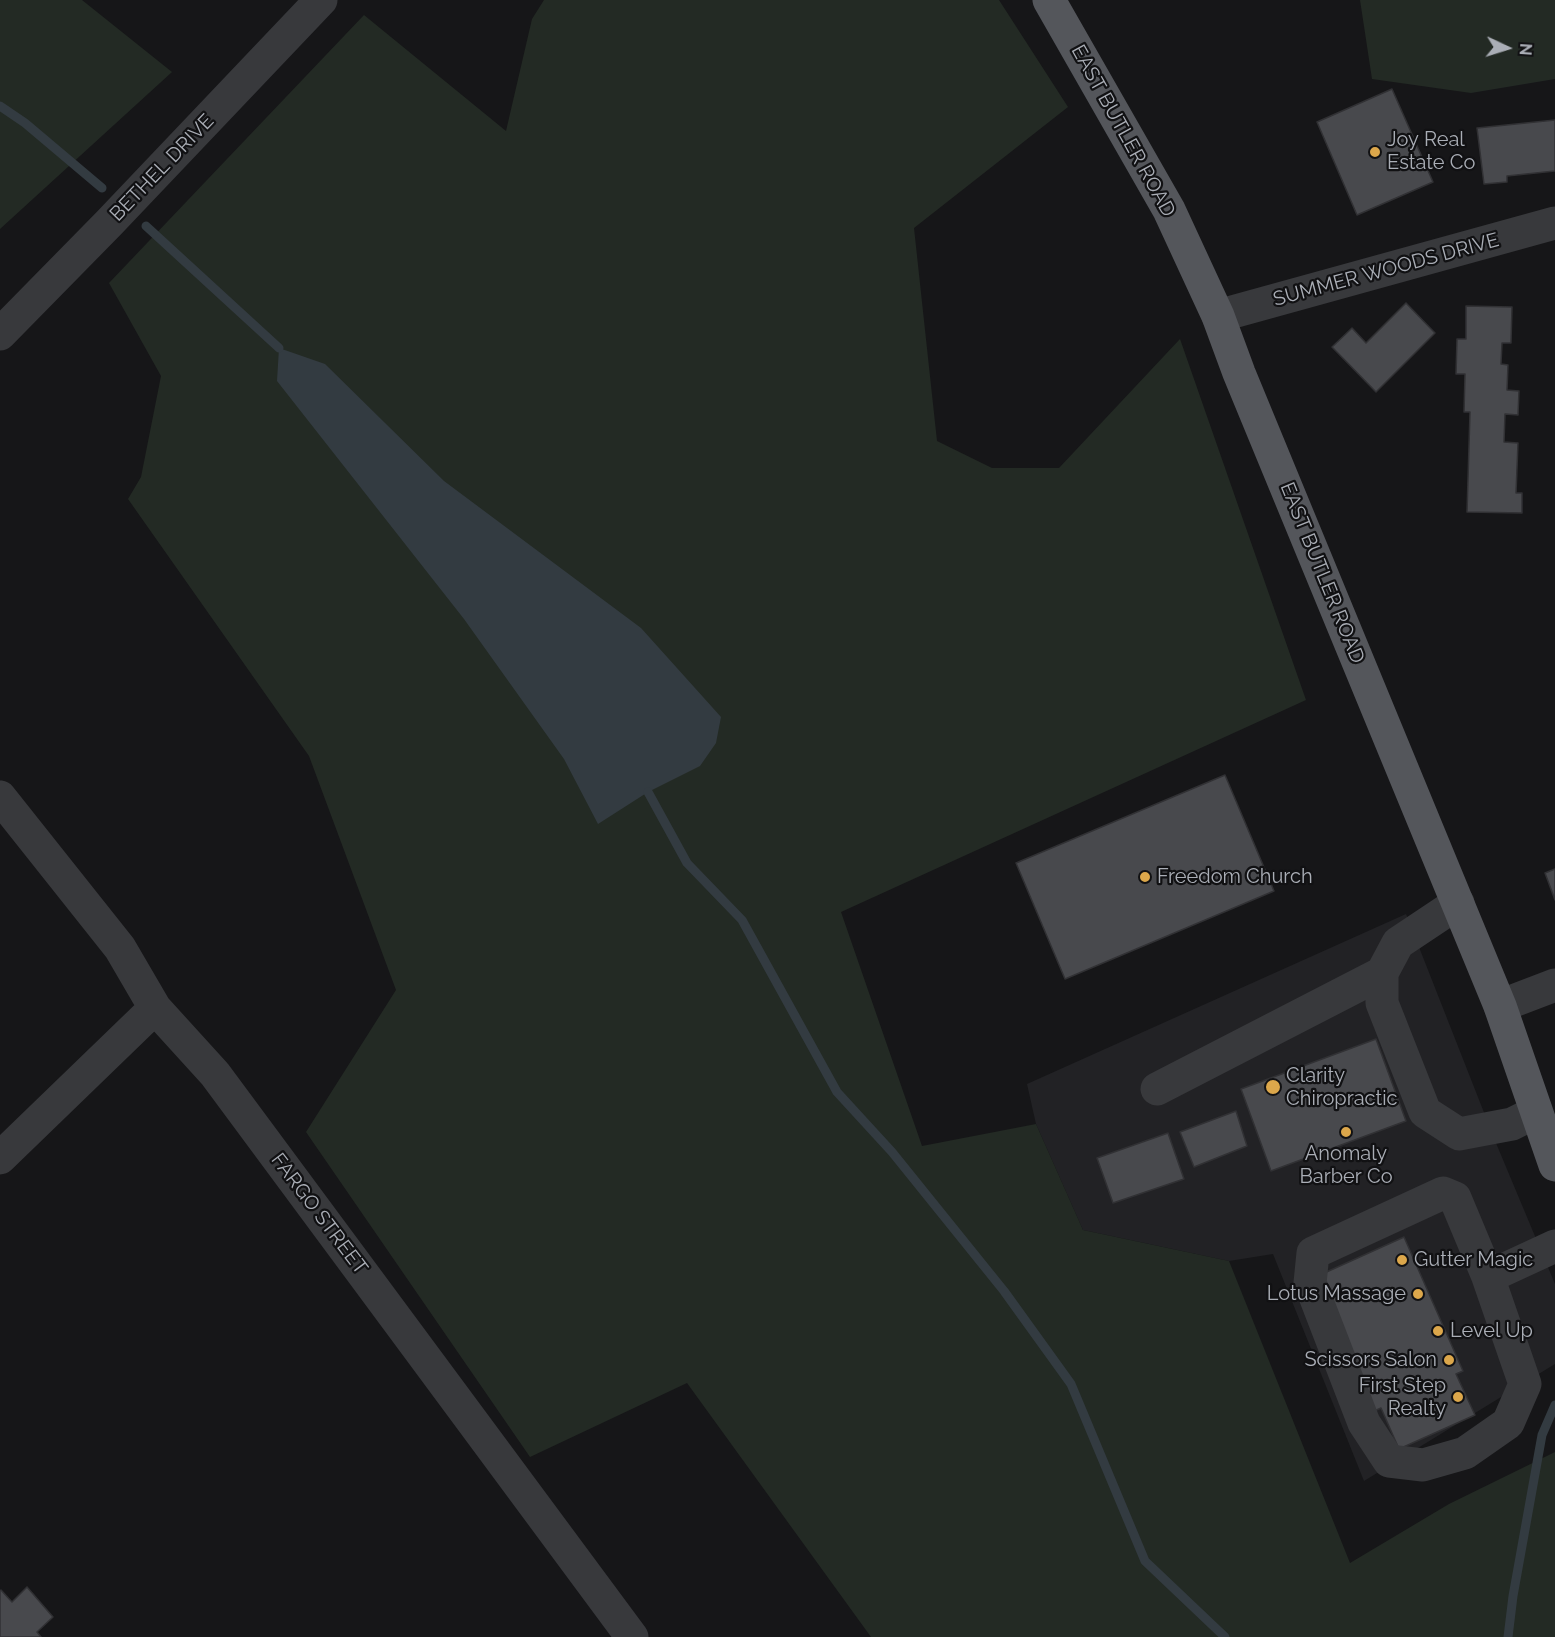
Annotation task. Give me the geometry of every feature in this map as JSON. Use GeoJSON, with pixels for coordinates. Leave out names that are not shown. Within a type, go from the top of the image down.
{"type":"FeatureCollection","features":[{"type":"Feature","properties":{"kind":"main road","name":"EAST BUTLER ROAD"},"geometry":{"type":"LineString","coordinates":[[1049,0],[1169,210],[1218,316],[1239,373],[1500,1006],[1555,1165]]}},
{"type":"Feature","properties":{"kind":"street","name":"BETHEL DRIVE"},"geometry":{"type":"LineString","coordinates":[[0,334],[321,0]]}},
{"type":"Feature","properties":{"kind":"street","name":"SUMMER WOODS DRIVE"},"geometry":{"type":"LineString","coordinates":[[1218,316],[1555,223]]}},
{"type":"Feature","properties":{"kind":"street","name":"FARGO STREET"},"geometry":{"type":"LineString","coordinates":[[0,797],[120,948],[155,1008],[215,1074],[632,1637]]}},
{"type":"Feature","properties":{"kind":"street"},"geometry":{"type":"LineString","coordinates":[[1458,903],[1398,943],[1382,973],[1382,1003],[1425,1112],[1459,1134],[1512,1124],[1536,1112]]}},
{"type":"Feature","properties":{"kind":"street"},"geometry":{"type":"LineString","coordinates":[[1157,1089],[1382,973]]}},
{"type":"Feature","properties":{"kind":"street"},"geometry":{"type":"LineString","coordinates":[[1500,1006],[1555,985]]}},
{"type":"Feature","properties":{"kind":"street"},"geometry":{"type":"LineString","coordinates":[[0,1158],[155,1008]]}},
{"type":"Feature","properties":{"kind":"street"},"geometry":{"type":"LineString","coordinates":[[1443,1193],[1455,1198],[1488,1277],[1525,1384],[1508,1424],[1466,1453],[1423,1465],[1389,1461],[1364,1423],[1310,1283],[1314,1253],[1443,1193]]}},
{"type":"Feature","properties":{"kind":"street"},"geometry":{"type":"LineString","coordinates":[[1488,1277],[1555,1246]]}},
{"type":"Feature","properties":{"kind":"shaded area"},"geometry":{"type":"Polygon","coordinates":[[[0,0],[82,0],[172,72],[0,229],[0,0]]]}},
{"type":"Feature","properties":{"kind":"shaded area"},"geometry":{"type":"Polygon","coordinates":[[[544,0],[999,0],[1068,107],[914,228],[937,441],[992,468],[1059,468],[1180,339],[1306,700],[841,912],[922,1146],[1036,1124],[1083,1230],[1229,1261],[1350,1563],[1449,1504],[1555,1452],[1555,1637],[871,1637],[687,1383],[530,1457],[306,1132],[396,990],[309,756],[128,499],[141,477],[161,376],[109,283],[364,15],[506,131],[532,19],[544,0]]]}},
{"type":"Feature","properties":{"kind":"shaded area"},"geometry":{"type":"Polygon","coordinates":[[[1360,0],[1555,0],[1555,79],[1471,93],[1372,79],[1360,0]]]}},
{"type":"Feature","properties":{"kind":"shaded area"},"geometry":{"type":"Polygon","coordinates":[[[279,348],[325,364],[444,481],[641,628],[721,717],[716,743],[700,766],[648,792],[598,824],[564,759],[464,619],[277,381],[279,348]]]}},
{"type":"Feature","properties":{"kind":"shaded area"},"geometry":{"type":"Polygon","coordinates":[[[1406,914],[1496,1143],[1555,1284],[1555,1364],[1364,1481],[1273,1254],[1229,1261],[1083,1230],[1036,1124],[1027,1084],[1406,914]]]}},
{"type":"Feature","properties":{"kind":"building","name":"Joy Real Estate Co"},"geometry":{"type":"Polygon","coordinates":[[[1392,89],[1433,182],[1357,215],[1317,122],[1392,89]]]}},
{"type":"Feature","properties":{"kind":"building"},"geometry":{"type":"Polygon","coordinates":[[[1555,120],[1555,171],[1507,176],[1507,182],[1484,184],[1477,128],[1555,120]]]}},
{"type":"Feature","properties":{"kind":"building"},"geometry":{"type":"Polygon","coordinates":[[[1406,303],[1435,333],[1376,392],[1332,347],[1352,328],[1366,343],[1406,303]]]}},
{"type":"Feature","properties":{"kind":"building"},"geometry":{"type":"Polygon","coordinates":[[[1466,306],[1512,307],[1511,343],[1502,343],[1501,364],[1508,365],[1507,390],[1519,391],[1518,415],[1505,414],[1504,442],[1518,443],[1516,493],[1522,493],[1522,513],[1467,512],[1470,412],[1464,412],[1465,374],[1456,374],[1457,339],[1466,339],[1466,306]]]}},
{"type":"Feature","properties":{"kind":"building","name":"Freedom Church"},"geometry":{"type":"Polygon","coordinates":[[[1225,775],[1274,891],[1065,979],[1016,863],[1225,775]]]}},
{"type":"Feature","properties":{"kind":"building"},"geometry":{"type":"Polygon","coordinates":[[[1555,869],[1555,900],[1545,873],[1555,869]]]}},
{"type":"Feature","properties":{"kind":"building"},"geometry":{"type":"Polygon","coordinates":[[[1376,1039],[1406,1121],[1271,1171],[1241,1089],[1376,1039]]]}},
{"type":"Feature","properties":{"kind":"building"},"geometry":{"type":"Polygon","coordinates":[[[1236,1111],[1247,1146],[1194,1167],[1180,1132],[1236,1111]]]}},
{"type":"Feature","properties":{"kind":"building"},"geometry":{"type":"Polygon","coordinates":[[[1168,1133],[1184,1179],[1113,1203],[1097,1158],[1168,1133]]]}},
{"type":"Feature","properties":{"kind":"building"},"geometry":{"type":"Polygon","coordinates":[[[1404,1237],[1463,1371],[1456,1374],[1475,1415],[1399,1449],[1381,1408],[1370,1413],[1311,1279],[1404,1237]]]}},
{"type":"Feature","properties":{"kind":"building"},"geometry":{"type":"Polygon","coordinates":[[[27,1587],[53,1617],[37,1632],[41,1637],[0,1637],[0,1591],[12,1602],[27,1587]]]}},
{"type":"Feature","properties":{"kind":"waterway"},"geometry":{"type":"LineString","coordinates":[[0,106],[25,123],[102,188]]}},
{"type":"Feature","properties":{"kind":"waterway"},"geometry":{"type":"LineString","coordinates":[[146,226],[279,348]]}},
{"type":"Feature","properties":{"kind":"waterway"},"geometry":{"type":"LineString","coordinates":[[648,792],[687,863],[742,920],[837,1092],[892,1152],[1004,1291],[1071,1384],[1145,1561],[1225,1637]]}},
{"type":"Feature","properties":{"kind":"waterway"},"geometry":{"type":"LineString","coordinates":[[1508,1637],[1513,1596],[1542,1435],[1555,1405]]}},
{"type":"Feature","properties":{"kind":"place","name":"Joy Real Estate Co"},"geometry":{"type":"Point","coordinates":[1375,152]}},
{"type":"Feature","properties":{"kind":"place","name":"Freedom Church"},"geometry":{"type":"Point","coordinates":[1145,877]}},
{"type":"Feature","properties":{"kind":"place","name":"Clarity Chiropractic"},"geometry":{"type":"Point","coordinates":[1273,1087]}},
{"type":"Feature","properties":{"kind":"place","name":"Anomaly Barber Co"},"geometry":{"type":"Point","coordinates":[1346,1132]}},
{"type":"Feature","properties":{"kind":"place","name":"Gutter Magic"},"geometry":{"type":"Point","coordinates":[1402,1260]}},
{"type":"Feature","properties":{"kind":"place","name":"Lotus Massage"},"geometry":{"type":"Point","coordinates":[1418,1294]}},
{"type":"Feature","properties":{"kind":"place","name":"Level Up"},"geometry":{"type":"Point","coordinates":[1438,1331]}},
{"type":"Feature","properties":{"kind":"place","name":"Scissors Salon"},"geometry":{"type":"Point","coordinates":[1449,1360]}},
{"type":"Feature","properties":{"kind":"place","name":"First Step Realty"},"geometry":{"type":"Point","coordinates":[1458,1397]}}]}
